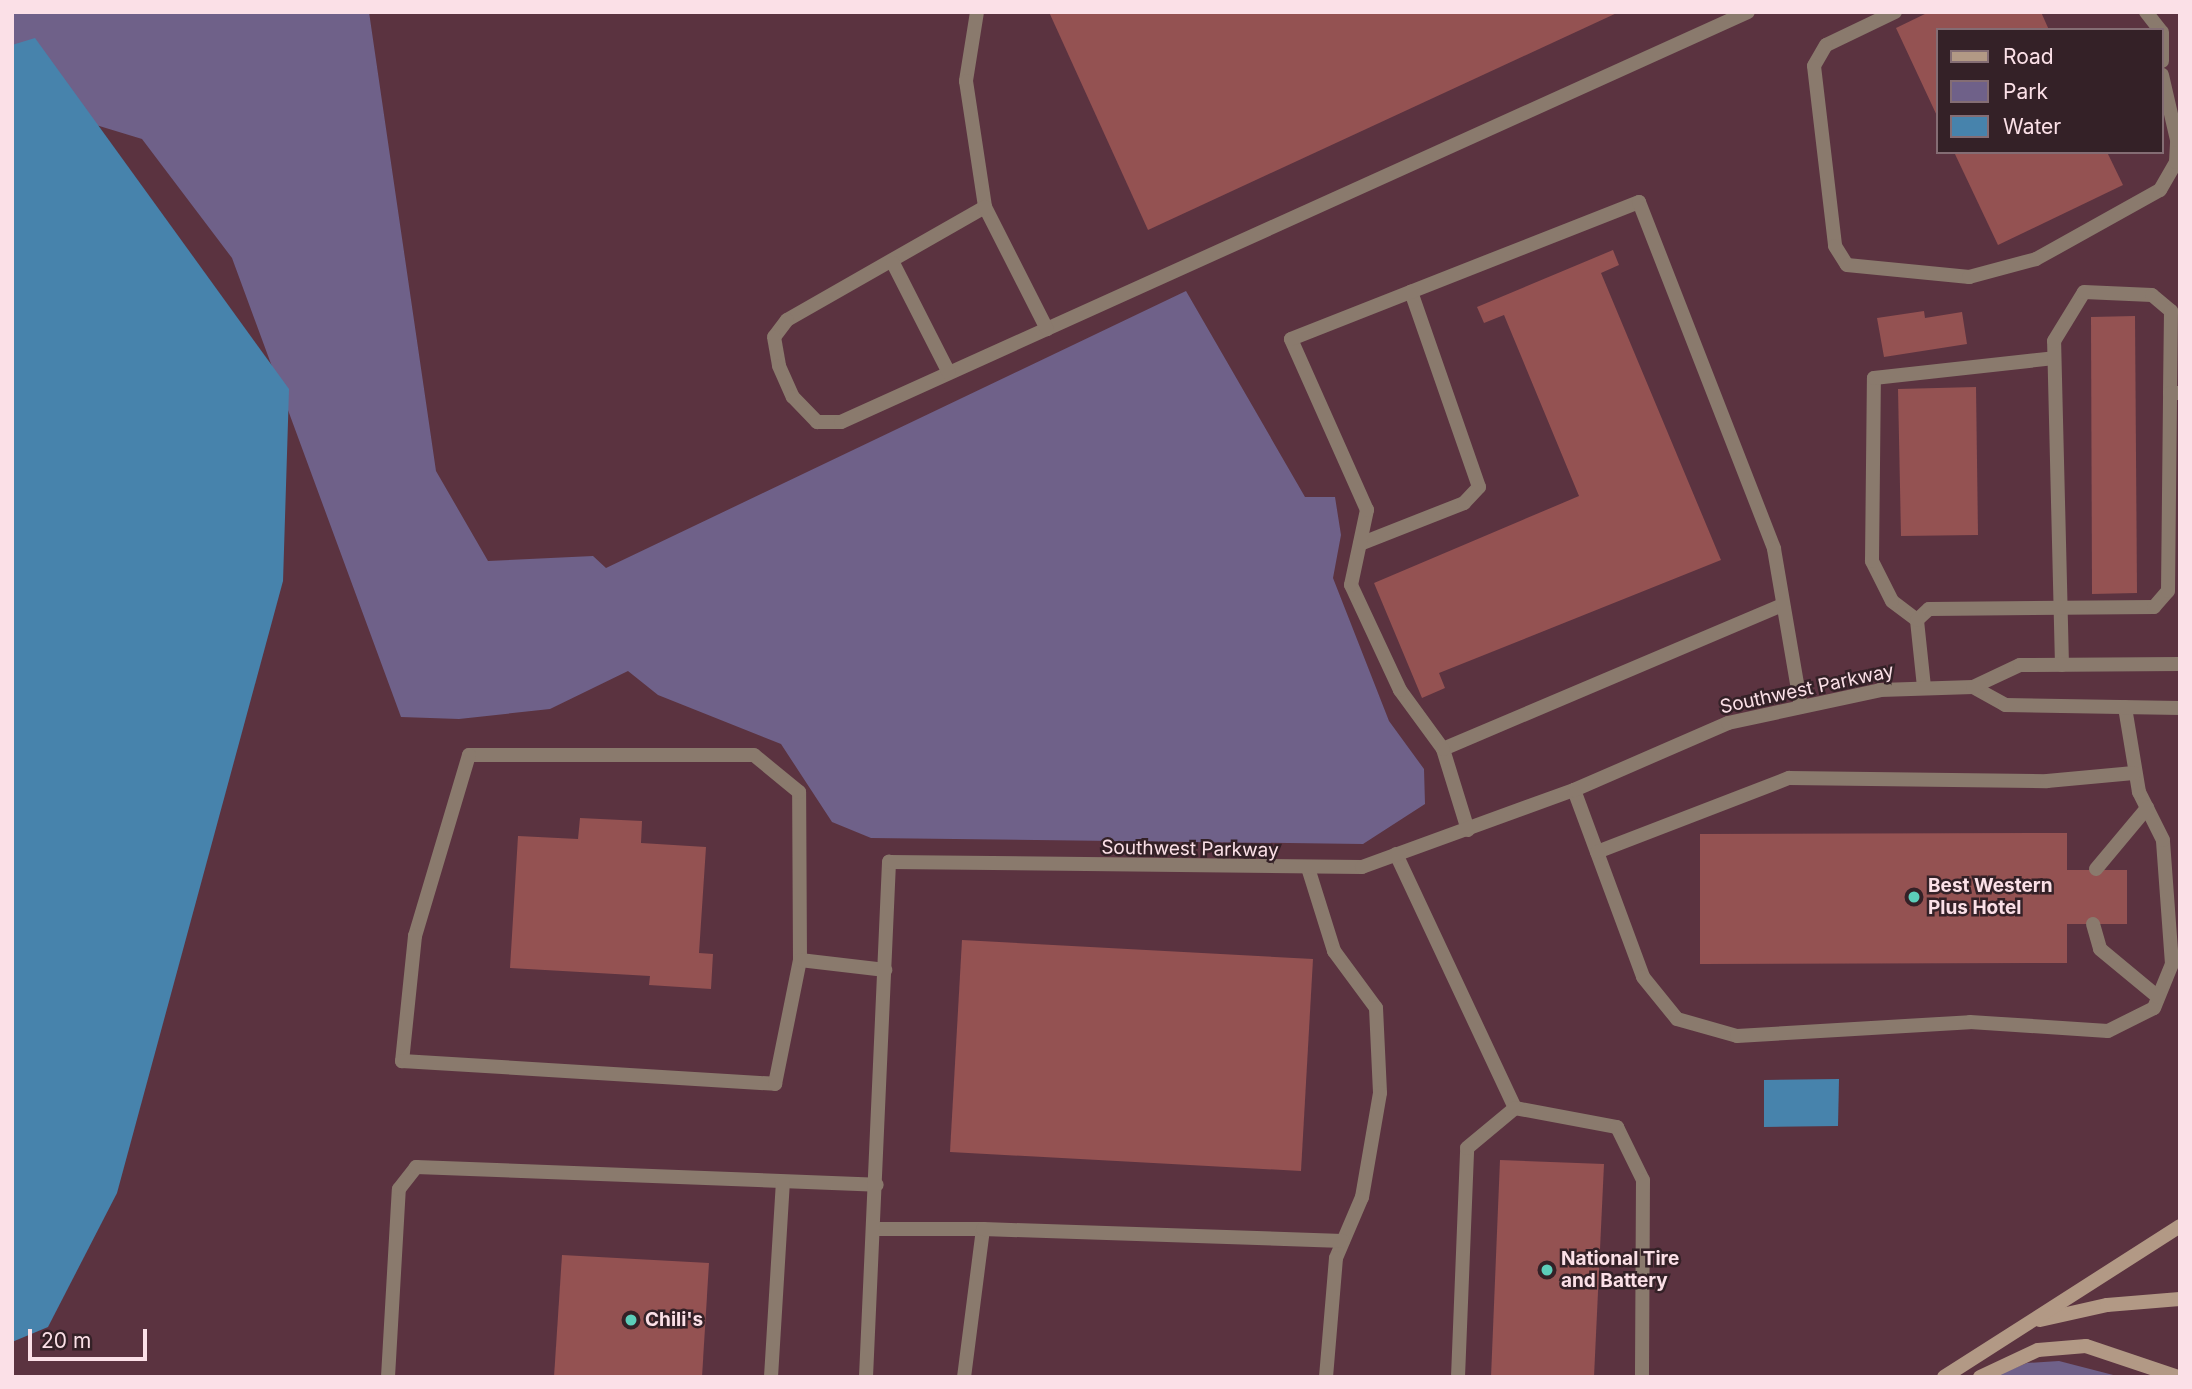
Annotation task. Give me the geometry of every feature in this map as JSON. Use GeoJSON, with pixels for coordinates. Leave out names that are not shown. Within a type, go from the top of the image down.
{"type":"FeatureCollection","features":[{"type":"Feature","properties":{"kind":"main road"},"geometry":{"type":"LineString","coordinates":[[1944,1377],[2180,1226]]}},
{"type":"Feature","properties":{"kind":"main road"},"geometry":{"type":"LineString","coordinates":[[2030,1322],[2107,1304],[2180,1299]]}},
{"type":"Feature","properties":{"kind":"main road"},"geometry":{"type":"LineString","coordinates":[[1980,1377],[2038,1350],[2086,1346],[2178,1377]]}},
{"type":"Feature","properties":{"kind":"street"},"geometry":{"type":"LineString","coordinates":[[977,12],[966,81],[985,207],[1047,329]]}},
{"type":"Feature","properties":{"kind":"street"},"geometry":{"type":"LineString","coordinates":[[985,207],[893,263],[819,298],[774,337],[793,397],[817,422],[841,422],[1748,12]]}},
{"type":"Feature","properties":{"kind":"street"},"geometry":{"type":"LineString","coordinates":[[1895,12],[1826,45],[1814,66],[1835,246],[1847,265],[1969,277],[2036,259],[2160,190],[2176,162],[2164,87]]}},
{"type":"Feature","properties":{"kind":"street"},"geometry":{"type":"LineString","coordinates":[[2146,12],[2159,28]]}},
{"type":"Feature","properties":{"kind":"street"},"geometry":{"type":"LineString","coordinates":[[1468,830],[1443,749],[1400,690],[1351,585],[1367,510],[1291,339],[1639,202],[1774,549],[1801,707]]}},
{"type":"Feature","properties":{"kind":"street"},"geometry":{"type":"LineString","coordinates":[[893,263],[949,373]]}},
{"type":"Feature","properties":{"kind":"street"},"geometry":{"type":"LineString","coordinates":[[1360,544],[1464,503],[1479,487],[1410,292]]}},
{"type":"Feature","properties":{"kind":"street"},"geometry":{"type":"LineString","coordinates":[[1917,620],[1929,609],[2060,609],[2154,607],[2168,591],[2175,393],[2171,311],[2152,296],[2084,292],[2054,341],[2060,609],[2062,665]]}},
{"type":"Feature","properties":{"kind":"street"},"geometry":{"type":"LineString","coordinates":[[1924,687],[1917,620],[1892,601],[1872,561],[1874,378],[2054,358]]}},
{"type":"Feature","properties":{"kind":"street"},"geometry":{"type":"LineString","coordinates":[[1443,749],[1783,605]]}},
{"type":"Feature","properties":{"kind":"street","name":"Southwest Parkway"},"geometry":{"type":"LineString","coordinates":[[866,1377],[877,1185],[889,862],[1309,871],[1362,867],[1574,790],[1728,723],[1801,707],[1924,687],[1973,687],[2020,665],[2180,664]]}},
{"type":"Feature","properties":{"kind":"street","name":"Southwest Parkway"},"geometry":{"type":"LineString","coordinates":[[1973,687],[2005,705],[2180,708]]}},
{"type":"Feature","properties":{"kind":"street"},"geometry":{"type":"LineString","coordinates":[[1574,790],[1643,977],[1677,1019],[1737,1036],[1970,1022],[2108,1031],[2154,1008],[2172,964],[2163,840],[2134,773],[2125,707]]}},
{"type":"Feature","properties":{"kind":"street"},"geometry":{"type":"LineString","coordinates":[[469,755],[754,755],[799,792],[800,960],[775,1084],[402,1061],[415,936],[469,755]]}},
{"type":"Feature","properties":{"kind":"street"},"geometry":{"type":"LineString","coordinates":[[1597,852],[1789,778],[2047,781],[2134,773]]}},
{"type":"Feature","properties":{"kind":"street"},"geometry":{"type":"LineString","coordinates":[[2096,870],[2147,808]]}},
{"type":"Feature","properties":{"kind":"street"},"geometry":{"type":"LineString","coordinates":[[1396,854],[1515,1108]]}},
{"type":"Feature","properties":{"kind":"street"},"geometry":{"type":"LineString","coordinates":[[1309,871],[1334,951],[1376,1008],[1380,1093],[1362,1197],[1336,1258],[1326,1377]]}},
{"type":"Feature","properties":{"kind":"street"},"geometry":{"type":"LineString","coordinates":[[2093,925],[2100,949],[2158,997]]}},
{"type":"Feature","properties":{"kind":"street"},"geometry":{"type":"LineString","coordinates":[[800,960],[885,970]]}},
{"type":"Feature","properties":{"kind":"street"},"geometry":{"type":"LineString","coordinates":[[1458,1377],[1467,1148],[1515,1108]]}},
{"type":"Feature","properties":{"kind":"street"},"geometry":{"type":"LineString","coordinates":[[1515,1108],[1617,1127],[1643,1180],[1642,1377]]}},
{"type":"Feature","properties":{"kind":"street"},"geometry":{"type":"LineString","coordinates":[[388,1377],[399,1189],[416,1167],[877,1185]]}},
{"type":"Feature","properties":{"kind":"street"},"geometry":{"type":"LineString","coordinates":[[771,1377],[783,1182]]}},
{"type":"Feature","properties":{"kind":"street"},"geometry":{"type":"LineString","coordinates":[[875,1229],[983,1229],[1343,1241]]}},
{"type":"Feature","properties":{"kind":"street"},"geometry":{"type":"LineString","coordinates":[[964,1377],[983,1229]]}},
{"type":"Feature","properties":{"kind":"green space"},"geometry":{"type":"Polygon","coordinates":[[[12,12],[369,12],[436,471],[488,561],[593,556],[606,568],[1186,291],[1305,497],[1335,497],[1341,535],[1333,578],[1389,721],[1424,769],[1425,804],[1363,844],[871,838],[832,822],[781,744],[658,695],[628,671],[550,709],[459,719],[401,717],[232,258],[142,139],[50,111],[12,64],[12,12]]]}},
{"type":"Feature","properties":{"kind":"green space"},"geometry":{"type":"Polygon","coordinates":[[[2059,1361],[2121,1377],[1993,1377],[2027,1363],[2059,1361]]]}},
{"type":"Feature","properties":{"kind":"water"},"geometry":{"type":"Polygon","coordinates":[[[35,38],[289,389],[283,581],[117,1193],[48,1327],[12,1342],[12,45],[35,38]]]}},
{"type":"Feature","properties":{"kind":"water"},"geometry":{"type":"Polygon","coordinates":[[[1839,1079],[1838,1126],[1764,1127],[1764,1080],[1839,1079]]]}},
{"type":"Feature","properties":{"kind":"building"},"geometry":{"type":"Polygon","coordinates":[[[1049,12],[1619,12],[1148,230],[1049,12]]]}},
{"type":"Feature","properties":{"kind":"building"},"geometry":{"type":"Polygon","coordinates":[[[1929,12],[2041,12],[2048,28],[1937,28],[1937,116],[1896,28],[1929,12]]]}},
{"type":"Feature","properties":{"kind":"building"},"geometry":{"type":"Polygon","coordinates":[[[1955,154],[2108,154],[2123,185],[1998,245],[1955,154]]]}},
{"type":"Feature","properties":{"kind":"building"},"geometry":{"type":"Polygon","coordinates":[[[1613,250],[1619,265],[1601,273],[1721,560],[1439,673],[1445,688],[1422,698],[1374,583],[1579,496],[1504,315],[1484,323],[1477,307],[1613,250]]]}},
{"type":"Feature","properties":{"kind":"building"},"geometry":{"type":"Polygon","coordinates":[[[1924,311],[1925,318],[1962,312],[1967,344],[1884,357],[1877,318],[1924,311]]]}},
{"type":"Feature","properties":{"kind":"building"},"geometry":{"type":"Polygon","coordinates":[[[2135,316],[2137,593],[2092,594],[2091,317],[2135,316]]]}},
{"type":"Feature","properties":{"kind":"building"},"geometry":{"type":"Polygon","coordinates":[[[1976,387],[1978,535],[1901,536],[1898,389],[1976,387]]]}},
{"type":"Feature","properties":{"kind":"building"},"geometry":{"type":"Polygon","coordinates":[[[580,818],[642,821],[641,843],[706,847],[699,953],[713,954],[711,989],[649,985],[650,976],[510,968],[518,836],[578,839],[580,818]]]}},
{"type":"Feature","properties":{"kind":"building","name":"Best Western Plus Hotel"},"geometry":{"type":"Polygon","coordinates":[[[2067,833],[2067,870],[2127,870],[2127,924],[2067,924],[2067,963],[1700,964],[1700,834],[2067,833]]]}},
{"type":"Feature","properties":{"kind":"building"},"geometry":{"type":"Polygon","coordinates":[[[962,940],[1313,959],[1301,1171],[950,1152],[962,940]]]}},
{"type":"Feature","properties":{"kind":"building","name":"National Tire and Battery"},"geometry":{"type":"Polygon","coordinates":[[[1500,1160],[1604,1164],[1594,1377],[1491,1377],[1500,1160]]]}},
{"type":"Feature","properties":{"kind":"building","name":"Chili's"},"geometry":{"type":"Polygon","coordinates":[[[562,1255],[709,1263],[702,1377],[554,1377],[562,1255]]]}},
{"type":"Feature","properties":{"kind":"place","name":"Best Western Plus Hotel"},"geometry":{"type":"Point","coordinates":[1914,897]}},
{"type":"Feature","properties":{"kind":"place","name":"National Tire and Battery"},"geometry":{"type":"Point","coordinates":[1547,1270]}},
{"type":"Feature","properties":{"kind":"place","name":"Chili's"},"geometry":{"type":"Point","coordinates":[631,1320]}}]}
